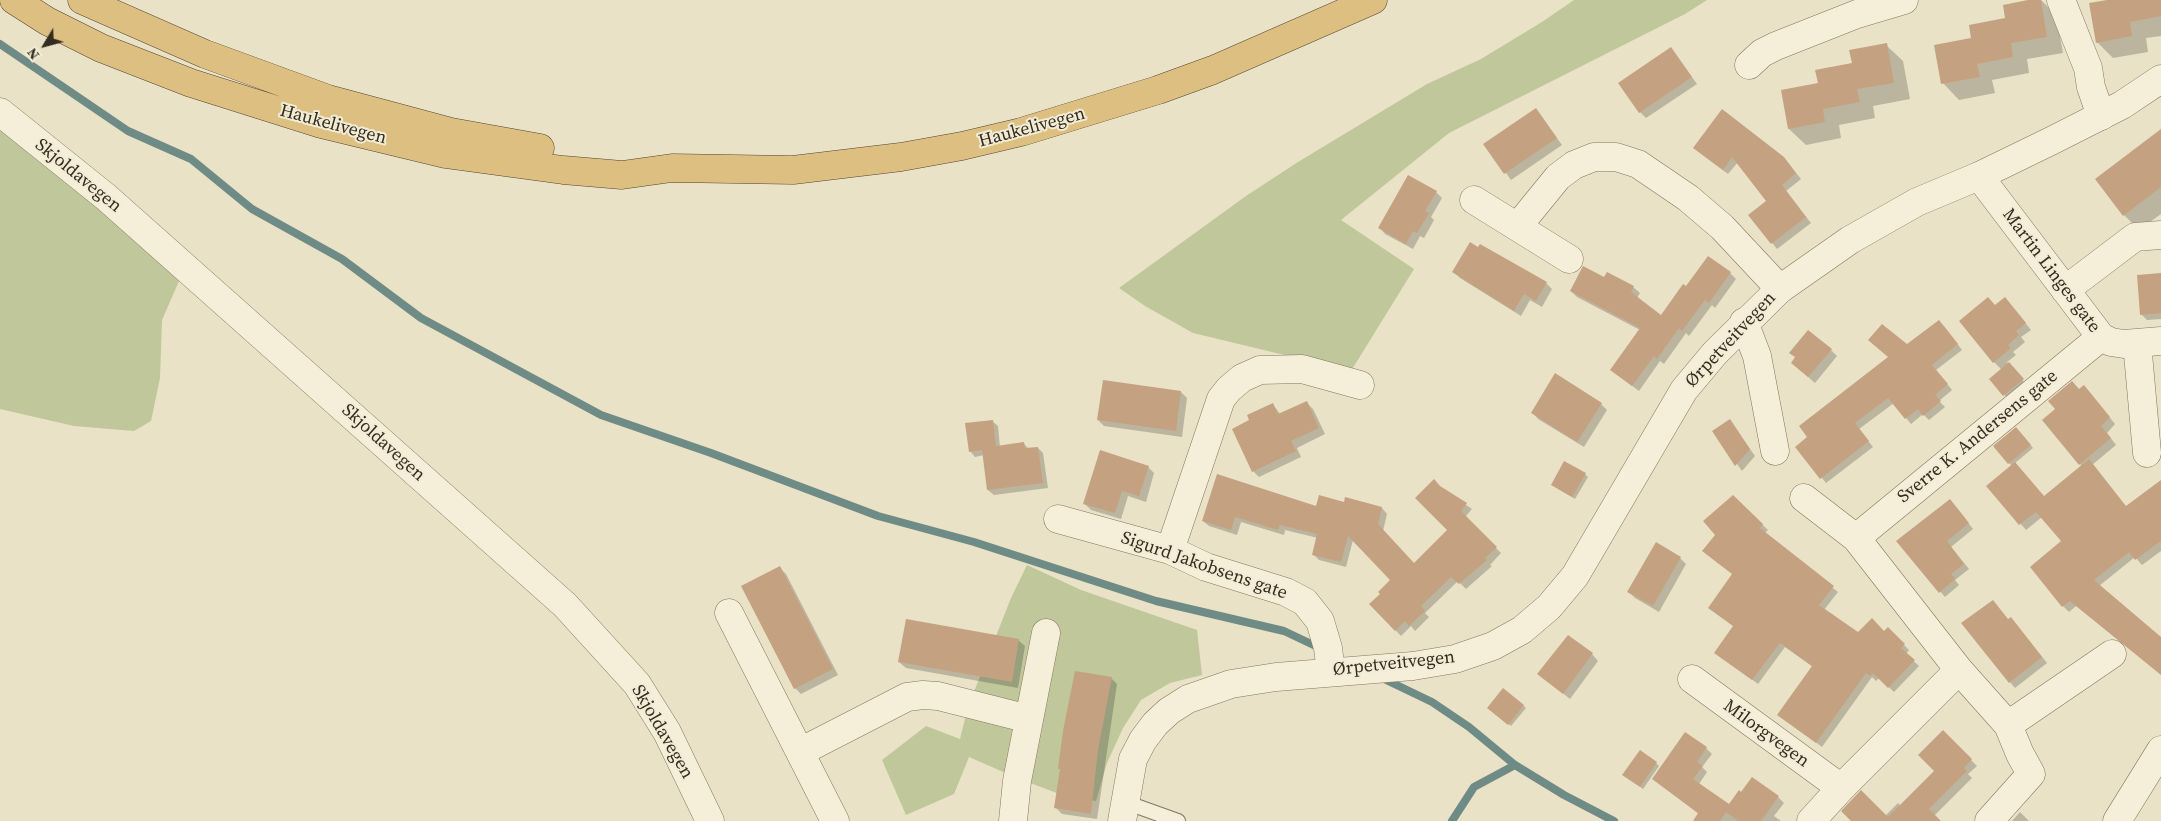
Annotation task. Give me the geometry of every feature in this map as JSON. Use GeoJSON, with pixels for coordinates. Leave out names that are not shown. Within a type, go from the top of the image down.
{"type":"FeatureCollection","features":[{"type":"Feature","properties":{"kind":"highway","name":"Haukelivegen"},"geometry":{"type":"LineString","coordinates":[[14,0],[48,21],[101,48],[191,83],[321,124],[445,154],[526,165],[622,174],[672,168],[793,170],[901,157],[979,142],[1074,117],[1158,90],[1213,70],[1372,0]]}},
{"type":"Feature","properties":{"kind":"highway","name":"Haukelivegen"},"geometry":{"type":"LineString","coordinates":[[82,0],[205,54],[328,99],[442,130],[556,151],[621,156],[672,168]]}},
{"type":"Feature","properties":{"kind":"street"},"geometry":{"type":"LineString","coordinates":[[1749,65],[1762,53],[1776,46],[1857,14],[1904,0]]}},
{"type":"Feature","properties":{"kind":"street"},"geometry":{"type":"LineString","coordinates":[[2061,0],[2088,68],[2101,116]]}},
{"type":"Feature","properties":{"kind":"street","name":"Ørpetveitvegen"},"geometry":{"type":"LineString","coordinates":[[1123,812],[1133,759],[1143,740],[1169,710],[1188,699],[1231,684],[1455,660],[1493,646],[1522,630],[1549,607],[1575,576],[1684,390],[1744,322],[1780,289],[1850,240],[1917,202],[1979,176],[2101,116],[2122,105],[2161,79]]}},
{"type":"Feature","properties":{"kind":"street","name":"Skjoldavegen"},"geometry":{"type":"LineString","coordinates":[[0,112],[106,197],[565,605],[637,684],[667,732],[710,821]]}},
{"type":"Feature","properties":{"kind":"street","name":"Ørpetveitvegen"},"geometry":{"type":"LineString","coordinates":[[1518,226],[1558,177],[1574,165],[1594,157],[1616,157],[1638,164],[1688,198],[1722,228],[1780,289]]}},
{"type":"Feature","properties":{"kind":"street","name":"Martin Linges gate"},"geometry":{"type":"LineString","coordinates":[[1979,176],[2101,337],[2111,342],[2149,342],[2147,453]]}},
{"type":"Feature","properties":{"kind":"street"},"geometry":{"type":"LineString","coordinates":[[1474,200],[1569,259]]}},
{"type":"Feature","properties":{"kind":"street"},"geometry":{"type":"LineString","coordinates":[[2065,290],[2135,237],[2161,235]]}},
{"type":"Feature","properties":{"kind":"street"},"geometry":{"type":"LineString","coordinates":[[1744,322],[1757,356],[1775,451]]}},
{"type":"Feature","properties":{"kind":"street","name":"Sverre K. Andersens gate"},"geometry":{"type":"LineString","coordinates":[[1856,538],[2101,337]]}},
{"type":"Feature","properties":{"kind":"street"},"geometry":{"type":"LineString","coordinates":[[1170,550],[1221,399],[1229,388],[1242,378],[1260,370],[1302,369],[1360,385]]}},
{"type":"Feature","properties":{"kind":"street"},"geometry":{"type":"LineString","coordinates":[[1804,498],[1856,538],[1959,670],[2008,725],[2031,774],[1989,821]]}},
{"type":"Feature","properties":{"kind":"street","name":"Sigurd Jakobsens gate"},"geometry":{"type":"LineString","coordinates":[[1058,519],[1170,550],[1206,567],[1286,592],[1305,602],[1320,621],[1328,648],[1331,672]]}},
{"type":"Feature","properties":{"kind":"street"},"geometry":{"type":"LineString","coordinates":[[729,612],[835,821]]}},
{"type":"Feature","properties":{"kind":"street"},"geometry":{"type":"LineString","coordinates":[[1013,821],[1017,781],[1046,633]]}},
{"type":"Feature","properties":{"kind":"street"},"geometry":{"type":"LineString","coordinates":[[2008,725],[2112,654]]}},
{"type":"Feature","properties":{"kind":"street"},"geometry":{"type":"LineString","coordinates":[[1811,821],[1841,788],[1959,670]]}},
{"type":"Feature","properties":{"kind":"street","name":"Milorgvegen"},"geometry":{"type":"LineString","coordinates":[[1692,679],[1841,788]]}},
{"type":"Feature","properties":{"kind":"street"},"geometry":{"type":"LineString","coordinates":[[800,752],[907,697],[938,696],[1029,720]]}},
{"type":"Feature","properties":{"kind":"street"},"geometry":{"type":"LineString","coordinates":[[2117,821],[2160,760]]}},
{"type":"Feature","properties":{"kind":"lane"},"geometry":{"type":"LineString","coordinates":[[1123,812],[1178,821]]}},
{"type":"Feature","properties":{"kind":"green space"},"geometry":{"type":"Polygon","coordinates":[[[1574,0],[1707,0],[1685,14],[1449,133],[1341,220],[1414,269],[1351,371],[1193,333],[1145,306],[1119,288],[1246,196],[1298,162],[1427,84],[1481,59],[1574,0]]]}},
{"type":"Feature","properties":{"kind":"green space"},"geometry":{"type":"Polygon","coordinates":[[[0,118],[183,272],[162,320],[160,378],[151,421],[134,431],[74,426],[0,409],[0,118]]]}},
{"type":"Feature","properties":{"kind":"green space"},"geometry":{"type":"Polygon","coordinates":[[[1027,565],[1081,590],[1197,630],[1202,675],[1170,683],[1141,700],[1123,728],[1107,763],[1096,801],[1062,795],[969,757],[954,794],[906,815],[882,760],[926,726],[960,739],[968,707],[1011,598],[1027,565]]]}},
{"type":"Feature","properties":{"kind":"building"},"geometry":{"type":"Polygon","coordinates":[[[2028,0],[2041,0],[2047,37],[2011,43],[2013,57],[1977,64],[1980,77],[1941,84],[1934,45],[1971,38],[1969,25],[2005,18],[2003,5],[2028,0]]]}},
{"type":"Feature","properties":{"kind":"building"},"geometry":{"type":"Polygon","coordinates":[[[2107,0],[2161,0],[2161,16],[2130,22],[2132,36],[2096,43],[2089,3],[2107,0]]]}},
{"type":"Feature","properties":{"kind":"building"},"geometry":{"type":"Polygon","coordinates":[[[1887,43],[1894,83],[1857,89],[1860,102],[1823,109],[1825,122],[1788,129],[1781,90],[1818,83],[1815,70],[1852,63],[1849,50],[1887,43]]]}},
{"type":"Feature","properties":{"kind":"building"},"geometry":{"type":"Polygon","coordinates":[[[1671,47],[1692,77],[1639,113],[1618,83],[1671,47]]]}},
{"type":"Feature","properties":{"kind":"building"},"geometry":{"type":"Polygon","coordinates":[[[1536,108],[1557,138],[1504,174],[1483,144],[1536,108]]]}},
{"type":"Feature","properties":{"kind":"building"},"geometry":{"type":"Polygon","coordinates":[[[1722,109],[1784,157],[1796,173],[1782,185],[1806,217],[1771,244],[1748,215],[1766,201],[1732,157],[1723,170],[1693,148],[1722,109]]]}},
{"type":"Feature","properties":{"kind":"building"},"geometry":{"type":"Polygon","coordinates":[[[2161,129],[2161,187],[2123,216],[2095,179],[2161,129]]]}},
{"type":"Feature","properties":{"kind":"building"},"geometry":{"type":"Polygon","coordinates":[[[1408,175],[1437,191],[1425,211],[1429,213],[1417,233],[1413,231],[1406,244],[1378,228],[1408,175]]]}},
{"type":"Feature","properties":{"kind":"building"},"geometry":{"type":"Polygon","coordinates":[[[1470,242],[1478,247],[1480,244],[1547,282],[1536,301],[1524,294],[1514,311],[1452,272],[1470,242]]]}},
{"type":"Feature","properties":{"kind":"building"},"geometry":{"type":"Polygon","coordinates":[[[1708,256],[1731,272],[1709,303],[1705,300],[1682,331],[1679,328],[1657,359],[1654,356],[1632,386],[1610,370],[1640,328],[1570,291],[1583,266],[1604,277],[1607,272],[1634,286],[1631,292],[1661,315],[1683,284],[1686,286],[1708,256]]]}},
{"type":"Feature","properties":{"kind":"building"},"geometry":{"type":"Polygon","coordinates":[[[2161,273],[2161,313],[2140,315],[2137,275],[2161,273]]]}},
{"type":"Feature","properties":{"kind":"building"},"geometry":{"type":"Polygon","coordinates":[[[1988,297],[1995,305],[2005,297],[2026,323],[2016,331],[2019,335],[2008,345],[2011,348],[1993,363],[1959,321],[1988,297]]]}},
{"type":"Feature","properties":{"kind":"building"},"geometry":{"type":"Polygon","coordinates":[[[1939,320],[1958,344],[1932,365],[1948,384],[1935,395],[1941,401],[1923,416],[1918,409],[1905,419],[1888,398],[1855,423],[1869,441],[1820,479],[1795,447],[1807,437],[1799,426],[1888,357],[1868,340],[1882,324],[1907,344],[1939,320]]]}},
{"type":"Feature","properties":{"kind":"building"},"geometry":{"type":"Polygon","coordinates":[[[1808,330],[1832,349],[1808,377],[1791,363],[1795,357],[1789,353],[1808,330]]]}},
{"type":"Feature","properties":{"kind":"building"},"geometry":{"type":"Polygon","coordinates":[[[2009,362],[2024,379],[2003,396],[1989,379],[2009,362]]]}},
{"type":"Feature","properties":{"kind":"building"},"geometry":{"type":"Polygon","coordinates":[[[1555,373],[1602,403],[1577,442],[1531,413],[1555,373]]]}},
{"type":"Feature","properties":{"kind":"building"},"geometry":{"type":"Polygon","coordinates":[[[1103,380],[1181,391],[1176,431],[1097,420],[1103,380]]]}},
{"type":"Feature","properties":{"kind":"building"},"geometry":{"type":"Polygon","coordinates":[[[2072,381],[2079,389],[2084,385],[2110,417],[2101,426],[2111,438],[2079,465],[2042,420],[2055,409],[2048,401],[2072,381]]]}},
{"type":"Feature","properties":{"kind":"building"},"geometry":{"type":"Polygon","coordinates":[[[1307,401],[1319,428],[1291,441],[1296,451],[1252,472],[1232,429],[1249,420],[1247,415],[1273,403],[1278,414],[1307,401]]]}},
{"type":"Feature","properties":{"kind":"building"},"geometry":{"type":"Polygon","coordinates":[[[1730,419],[1750,449],[1735,466],[1712,431],[1730,419]]]}},
{"type":"Feature","properties":{"kind":"building"},"geometry":{"type":"Polygon","coordinates":[[[993,420],[996,446],[1024,442],[1025,448],[1038,447],[1043,483],[987,490],[982,450],[969,452],[965,423],[993,420]]]}},
{"type":"Feature","properties":{"kind":"building"},"geometry":{"type":"Polygon","coordinates":[[[2016,427],[2031,445],[2008,464],[1993,446],[2016,427]]]}},
{"type":"Feature","properties":{"kind":"building"},"geometry":{"type":"Polygon","coordinates":[[[1100,450],[1149,466],[1139,496],[1122,491],[1115,513],[1083,504],[1100,450]]]}},
{"type":"Feature","properties":{"kind":"building"},"geometry":{"type":"Polygon","coordinates":[[[2089,459],[2126,506],[2161,480],[2161,541],[2135,560],[2129,552],[2094,580],[2161,637],[2161,675],[2070,601],[2062,607],[2030,567],[2061,541],[2036,512],[2019,525],[1986,486],[2015,462],[2044,496],[2089,459]]]}},
{"type":"Feature","properties":{"kind":"building"},"geometry":{"type":"Polygon","coordinates":[[[1564,461],[1586,473],[1572,497],[1551,485],[1564,461]]]}},
{"type":"Feature","properties":{"kind":"building"},"geometry":{"type":"Polygon","coordinates":[[[1217,474],[1316,506],[1319,495],[1344,502],[1345,497],[1382,507],[1378,524],[1414,563],[1447,530],[1415,498],[1434,479],[1440,486],[1467,503],[1461,511],[1497,547],[1485,558],[1487,560],[1459,584],[1451,577],[1421,606],[1425,611],[1409,626],[1405,621],[1395,631],[1369,604],[1380,594],[1378,592],[1390,580],[1348,536],[1341,562],[1312,555],[1317,534],[1280,525],[1278,530],[1235,517],[1231,530],[1202,521],[1217,474]]]}},
{"type":"Feature","properties":{"kind":"building"},"geometry":{"type":"Polygon","coordinates":[[[1733,495],[1763,524],[1760,528],[1834,586],[1819,605],[1858,632],[1872,618],[1884,631],[1888,627],[1905,644],[1901,648],[1915,660],[1888,688],[1873,673],[1870,676],[1866,673],[1816,743],[1777,715],[1812,666],[1780,643],[1752,680],[1714,653],[1733,626],[1708,608],[1732,574],[1702,551],[1715,535],[1703,521],[1733,495]]]}},
{"type":"Feature","properties":{"kind":"building"},"geometry":{"type":"Polygon","coordinates":[[[1950,499],[1969,523],[1947,541],[1964,564],[1951,574],[1955,579],[1939,593],[1896,541],[1950,499]]]}},
{"type":"Feature","properties":{"kind":"building"},"geometry":{"type":"Polygon","coordinates":[[[1656,542],[1681,557],[1653,606],[1627,592],[1656,542]]]}},
{"type":"Feature","properties":{"kind":"building"},"geometry":{"type":"Polygon","coordinates":[[[780,566],[833,669],[794,689],[741,586],[780,566]]]}},
{"type":"Feature","properties":{"kind":"building"},"geometry":{"type":"Polygon","coordinates":[[[1993,600],[2008,619],[2011,617],[2042,657],[2009,683],[1961,623],[1993,600]]]}},
{"type":"Feature","properties":{"kind":"building"},"geometry":{"type":"Polygon","coordinates":[[[906,619],[1019,639],[1012,682],[898,662],[906,619]]]}},
{"type":"Feature","properties":{"kind":"building"},"geometry":{"type":"Polygon","coordinates":[[[1568,635],[1593,653],[1563,694],[1537,674],[1568,635]]]}},
{"type":"Feature","properties":{"kind":"building"},"geometry":{"type":"Polygon","coordinates":[[[1075,671],[1112,677],[1098,750],[1091,814],[1054,808],[1063,731],[1075,671]]]}},
{"type":"Feature","properties":{"kind":"building"},"geometry":{"type":"Polygon","coordinates":[[[1503,688],[1524,705],[1508,725],[1487,708],[1503,688]]]}},
{"type":"Feature","properties":{"kind":"building"},"geometry":{"type":"Polygon","coordinates":[[[1943,730],[1972,759],[1964,768],[1967,771],[1929,809],[1941,821],[1851,821],[1841,811],[1861,790],[1888,817],[1934,771],[1918,755],[1943,730]]]}},
{"type":"Feature","properties":{"kind":"building"},"geometry":{"type":"Polygon","coordinates":[[[1685,732],[1707,747],[1697,762],[1703,766],[1693,779],[1729,804],[1752,777],[1779,796],[1761,821],[1738,821],[1726,812],[1720,821],[1693,821],[1698,813],[1652,779],[1685,732]]]}},
{"type":"Feature","properties":{"kind":"building"},"geometry":{"type":"Polygon","coordinates":[[[1640,750],[1657,762],[1640,787],[1622,775],[1640,750]]]}},
{"type":"Feature","properties":{"kind":"waterway"},"geometry":{"type":"LineString","coordinates":[[0,44],[128,131],[191,159],[252,209],[342,259],[421,318],[601,415],[711,453],[878,516],[974,542],[1156,601],[1284,631],[1322,649]]}},
{"type":"Feature","properties":{"kind":"waterway"},"geometry":{"type":"LineString","coordinates":[[1382,678],[1432,702],[1469,727],[1515,765],[1564,795],[1614,821]]}},
{"type":"Feature","properties":{"kind":"waterway"},"geometry":{"type":"LineString","coordinates":[[1452,821],[1474,787],[1515,765]]}}]}
